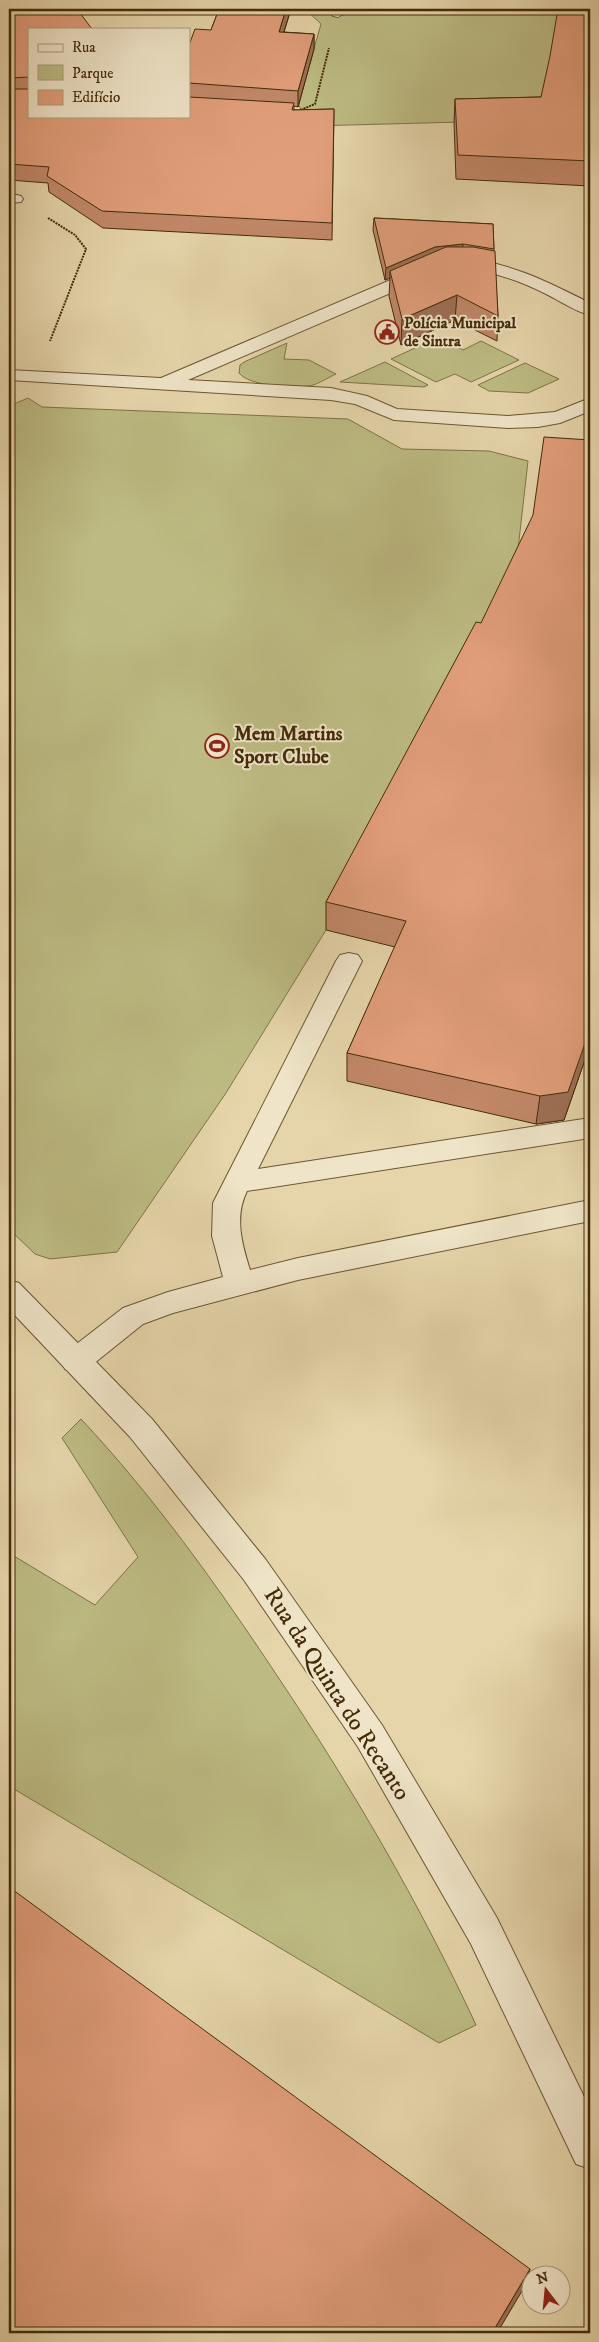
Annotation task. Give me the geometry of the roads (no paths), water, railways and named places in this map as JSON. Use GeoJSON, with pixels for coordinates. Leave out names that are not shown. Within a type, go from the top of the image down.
{"type":"FeatureCollection","features":[{"type":"Feature","properties":{"kind":"street"},"geometry":{"type":"LineString","coordinates":[[164,384],[441,265],[469,262],[496,266],[590,310]]}},
{"type":"Feature","properties":{"kind":"street"},"geometry":{"type":"LineString","coordinates":[[9,375],[331,394],[360,400],[394,414],[508,422],[538,421],[560,417],[590,404]]}},
{"type":"Feature","properties":{"kind":"street"},"geometry":{"type":"LineString","coordinates":[[239,1284],[226,1236],[225,1216],[227,1204],[349,961]]}},
{"type":"Feature","properties":{"kind":"street"},"geometry":{"type":"LineString","coordinates":[[238,1182],[590,1128]]}},
{"type":"Feature","properties":{"kind":"street"},"geometry":{"type":"LineString","coordinates":[[76,1361],[133,1316],[168,1303],[298,1269],[590,1211]]}},
{"type":"Feature","properties":{"kind":"street","name":"Rua da Quinta do Recanto"},"geometry":{"type":"LineString","coordinates":[[9,1290],[140,1428],[255,1570],[370,1736],[484,1931],[590,2150]]}},
{"type":"Feature","properties":{"kind":"place","name":"Polícia Municipal de Sintra"},"geometry":{"type":"Point","coordinates":[387,332]}},
{"type":"Feature","properties":{"kind":"place","name":"Mem Martins Sport Clube"},"geometry":{"type":"Point","coordinates":[217,746]}}]}
